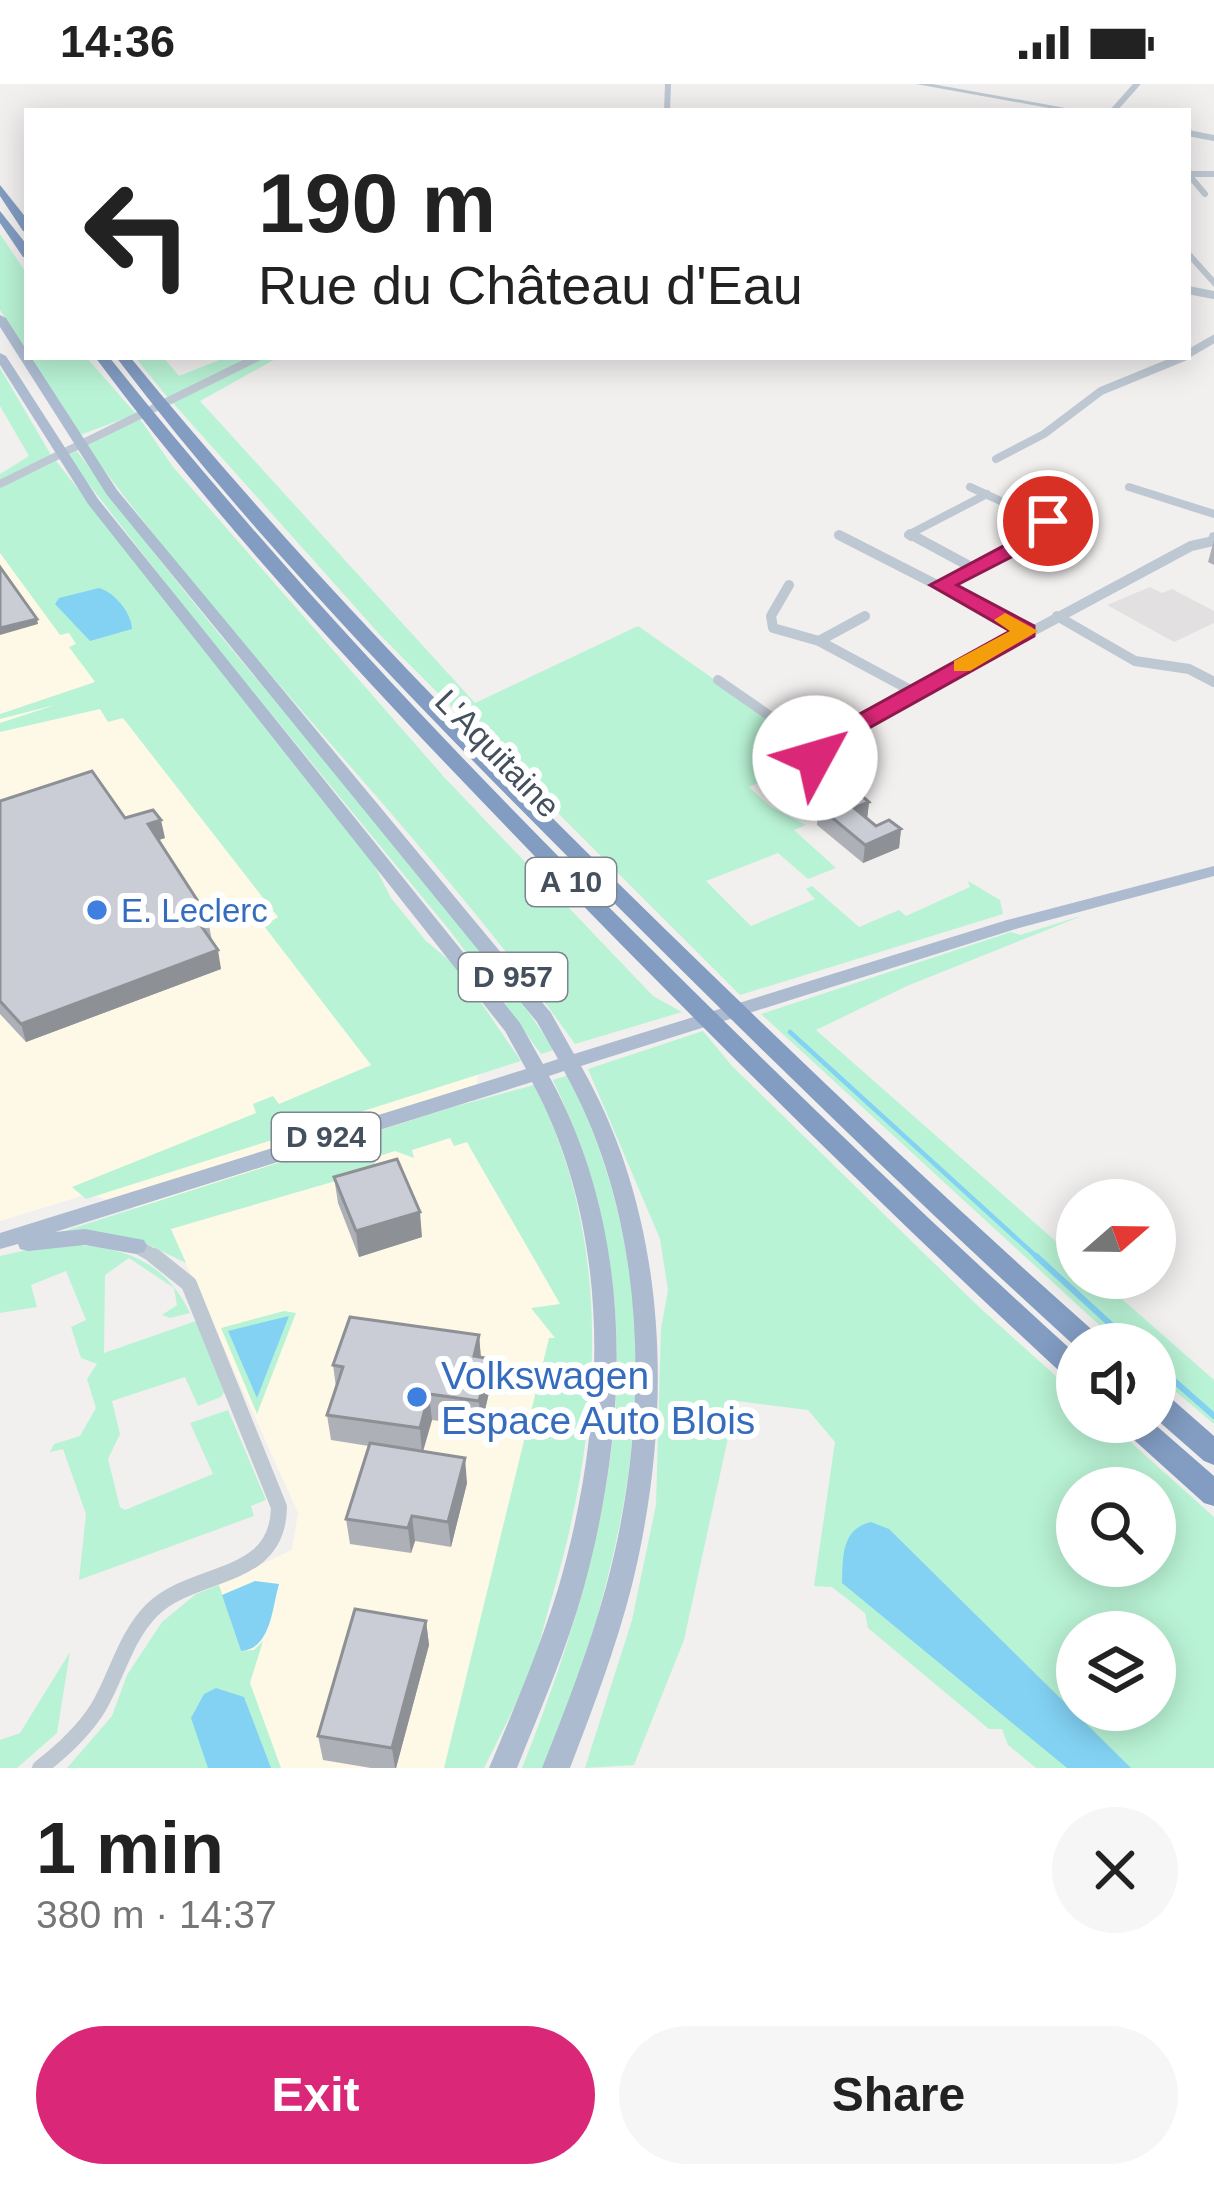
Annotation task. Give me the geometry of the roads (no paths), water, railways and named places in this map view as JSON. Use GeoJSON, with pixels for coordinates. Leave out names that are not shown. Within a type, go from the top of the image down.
{"type":"FeatureCollection","features":[{"type":"Feature","properties":{"kind":"highway"},"geometry":{"type":"LineString","coordinates":[[0,188],[24,224]]}},
{"type":"Feature","properties":{"kind":"highway"},"geometry":{"type":"LineString","coordinates":[[0,214],[24,250]]}},
{"type":"Feature","properties":{"kind":"highway","name":"L'Aquitaine"},"geometry":{"type":"LineString","coordinates":[[104,360],[265,554],[492,800],[808,1117],[1056,1351]]}},
{"type":"Feature","properties":{"kind":"highway","name":"L'Aquitaine"},"geometry":{"type":"LineString","coordinates":[[125,360],[317,584],[540,818],[803,1076],[1068,1323]]}},
{"type":"Feature","properties":{"kind":"highway"},"geometry":{"type":"LineString","coordinates":[[1176,1420],[1214,1453]]}},
{"type":"Feature","properties":{"kind":"highway"},"geometry":{"type":"LineString","coordinates":[[1157,1443],[1214,1494]]}},
{"type":"Feature","properties":{"kind":"main road","name":"D 957"},"geometry":{"type":"LineString","coordinates":[[0,318],[24,355]]}},
{"type":"Feature","properties":{"kind":"main road","name":"D 957"},"geometry":{"type":"LineString","coordinates":[[0,356],[93,501],[513,1028],[544,1082],[576,1155],[602,1269],[607,1344],[604,1426],[591,1512],[572,1588],[545,1670],[503,1768]]}},
{"type":"Feature","properties":{"kind":"main road","name":"D 957"},"geometry":{"type":"LineString","coordinates":[[27,360],[112,492],[544,1018],[577,1072],[611,1151],[640,1266],[647,1411],[626,1561],[595,1668],[556,1768]]}},
{"type":"Feature","properties":{"kind":"main road","name":"D 924"},"geometry":{"type":"LineString","coordinates":[[0,1244],[674,1027],[1078,904],[1214,871]]}},
{"type":"Feature","properties":{"kind":"main road"},"geometry":{"type":"LineString","coordinates":[[0,1244],[85,1237],[136,1246]]}},
{"type":"Feature","properties":{"kind":"street"},"geometry":{"type":"LineString","coordinates":[[920,84],[1060,108]]}},
{"type":"Feature","properties":{"kind":"street"},"geometry":{"type":"LineString","coordinates":[[1116,108],[1137,84]]}},
{"type":"Feature","properties":{"kind":"street"},"geometry":{"type":"LineString","coordinates":[[1191,178],[1205,194]]}},
{"type":"Feature","properties":{"kind":"street"},"geometry":{"type":"LineString","coordinates":[[1191,256],[1214,284]]}},
{"type":"Feature","properties":{"kind":"street"},"geometry":{"type":"LineString","coordinates":[[0,484],[252,360]]}},
{"type":"Feature","properties":{"kind":"street"},"geometry":{"type":"LineString","coordinates":[[996,459],[1044,434],[1101,391],[1176,360]]}},
{"type":"Feature","properties":{"kind":"street"},"geometry":{"type":"LineString","coordinates":[[940,585],[1053,525],[970,487]]}},
{"type":"Feature","properties":{"kind":"street"},"geometry":{"type":"LineString","coordinates":[[1129,488],[1214,514]]}},
{"type":"Feature","properties":{"kind":"street"},"geometry":{"type":"LineString","coordinates":[[974,568],[908,535],[988,494]]}},
{"type":"Feature","properties":{"kind":"street"},"geometry":{"type":"LineString","coordinates":[[839,535],[1027,631]]}},
{"type":"Feature","properties":{"kind":"street"},"geometry":{"type":"LineString","coordinates":[[718,680],[817,755],[914,692],[1214,538]]}},
{"type":"Feature","properties":{"kind":"street"},"geometry":{"type":"LineString","coordinates":[[789,584],[770,625],[785,634],[819,641],[914,692]]}},
{"type":"Feature","properties":{"kind":"street"},"geometry":{"type":"LineString","coordinates":[[819,641],[865,616]]}},
{"type":"Feature","properties":{"kind":"street"},"geometry":{"type":"LineString","coordinates":[[1057,616],[1135,661],[1184,668],[1214,682]]}},
{"type":"Feature","properties":{"kind":"street"},"geometry":{"type":"LineString","coordinates":[[40,1768],[88,1722],[122,1652],[150,1612],[167,1598],[249,1564],[272,1547],[278,1534],[279,1507],[189,1284],[173,1267],[136,1246]]}},
{"type":"Feature","properties":{"kind":"water"},"geometry":{"type":"Polygon","coordinates":[[[99,588],[121,604],[132,629],[90,641],[55,604],[59,598],[99,588]]]}},
{"type":"Feature","properties":{"kind":"water"},"geometry":{"type":"Polygon","coordinates":[[[289,1316],[257,1398],[228,1331],[289,1316]]]}},
{"type":"Feature","properties":{"kind":"water"},"geometry":{"type":"Polygon","coordinates":[[[871,1522],[889,1529],[1056,1694],[1056,1731],[1094,1731],[1131,1768],[1067,1768],[842,1583],[849,1538],[871,1522]]]}},
{"type":"Feature","properties":{"kind":"water"},"geometry":{"type":"Polygon","coordinates":[[[255,1581],[279,1584],[264,1635],[251,1649],[241,1651],[222,1595],[255,1581]]]}},
{"type":"Feature","properties":{"kind":"water"},"geometry":{"type":"Polygon","coordinates":[[[216,1688],[244,1697],[271,1768],[208,1768],[191,1718],[204,1694],[216,1688]]]}},
{"type":"Feature","properties":{"kind":"waterway"},"geometry":{"type":"LineString","coordinates":[[790,1032],[1039,1259]]}},
{"type":"Feature","properties":{"kind":"waterway"},"geometry":{"type":"LineString","coordinates":[[1036,1256],[1109,1323]]}},
{"type":"Feature","properties":{"kind":"waterway"},"geometry":{"type":"LineString","coordinates":[[1176,1383],[1214,1416]]}},
{"type":"Feature","properties":{"kind":"place","name":"E. Leclerc"},"geometry":{"type":"Point","coordinates":[97,910]}},
{"type":"Feature","properties":{"kind":"place","name":"Volkswagen Espace Auto Blois"},"geometry":{"type":"Point","coordinates":[417,1397]}}]}
